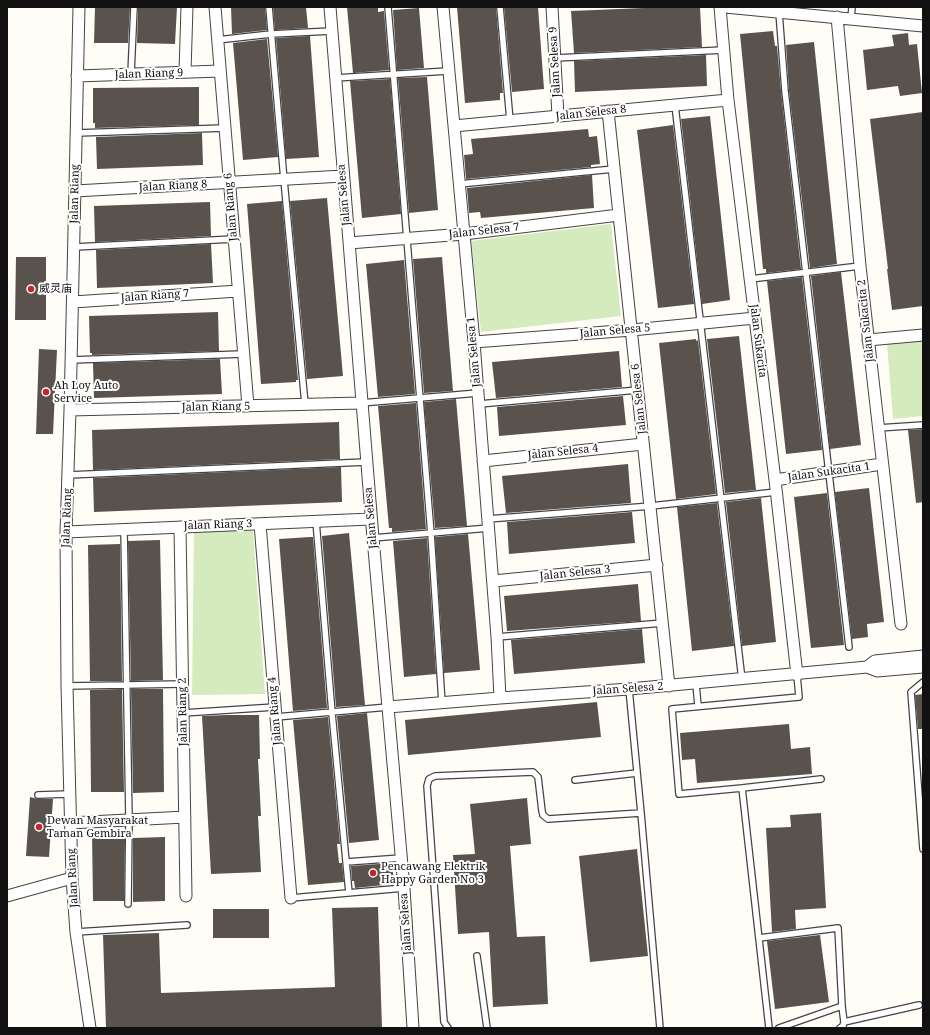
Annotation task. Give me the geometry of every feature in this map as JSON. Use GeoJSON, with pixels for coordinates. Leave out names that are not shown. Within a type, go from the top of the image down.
{"type":"FeatureCollection","features":[{"type":"Feature","properties":{"kind":"street","name":"Jalan Riang"},"geometry":{"type":"LineString","coordinates":[[79,7],[73,302],[66,532],[67,686],[72,878],[76,932],[90,1028]]}},
{"type":"Feature","properties":{"kind":"street"},"geometry":{"type":"LineString","coordinates":[[185,72],[187,7]]}},
{"type":"Feature","properties":{"kind":"street","name":"Jalan Riang 6"},"geometry":{"type":"LineString","coordinates":[[215,7],[248,406]]}},
{"type":"Feature","properties":{"kind":"street","name":"Jalan Selesa"},"geometry":{"type":"LineString","coordinates":[[330,7],[366,462],[404,888],[412,1028]]}},
{"type":"Feature","properties":{"kind":"street","name":"Jalan Selesa 1"},"geometry":{"type":"LineString","coordinates":[[443,7],[474,342],[493,581],[500,698]]}},
{"type":"Feature","properties":{"kind":"street","name":"Jalan Selesa 9"},"geometry":{"type":"LineString","coordinates":[[552,7],[558,116]]}},
{"type":"Feature","properties":{"kind":"street","name":"Jalan Sukacita"},"geometry":{"type":"LineString","coordinates":[[720,7],[728,100],[775,480],[796,675]]}},
{"type":"Feature","properties":{"kind":"street"},"geometry":{"type":"LineString","coordinates":[[725,7],[923,26]]}},
{"type":"Feature","properties":{"kind":"street","name":"Jalan Sukacita 2"},"geometry":{"type":"LineString","coordinates":[[837,17],[860,266],[901,624]]}},
{"type":"Feature","properties":{"kind":"street","name":"Jalan Riang 9"},"geometry":{"type":"LineString","coordinates":[[77,76],[220,72]]}},
{"type":"Feature","properties":{"kind":"street","name":"Jalan Selesa 8"},"geometry":{"type":"LineString","coordinates":[[454,126],[728,100]]}},
{"type":"Feature","properties":{"kind":"street","name":"Jalan Selesa 6"},"geometry":{"type":"LineString","coordinates":[[608,111],[670,686]]}},
{"type":"Feature","properties":{"kind":"street","name":"Jalan Riang 8"},"geometry":{"type":"LineString","coordinates":[[75,191],[343,176]]}},
{"type":"Feature","properties":{"kind":"street","name":"Jalan Selesa 7"},"geometry":{"type":"LineString","coordinates":[[349,242],[464,234],[619,215]]}},
{"type":"Feature","properties":{"kind":"street","name":"Jalan Riang 7"},"geometry":{"type":"LineString","coordinates":[[73,302],[238,291]]}},
{"type":"Feature","properties":{"kind":"street","name":"Jalan Selesa 5"},"geometry":{"type":"LineString","coordinates":[[474,342],[632,330],[755,318]]}},
{"type":"Feature","properties":{"kind":"street"},"geometry":{"type":"LineString","coordinates":[[868,340],[923,336]]}},
{"type":"Feature","properties":{"kind":"street","name":"Jalan Riang 5"},"geometry":{"type":"LineString","coordinates":[[70,410],[362,403]]}},
{"type":"Feature","properties":{"kind":"street","name":"Jalan Selesa 4"},"geometry":{"type":"LineString","coordinates":[[483,461],[643,444]]}},
{"type":"Feature","properties":{"kind":"street","name":"Jalan Sukacita 1"},"geometry":{"type":"LineString","coordinates":[[775,480],[882,464]]}},
{"type":"Feature","properties":{"kind":"street","name":"Jalan Riang 3"},"geometry":{"type":"LineString","coordinates":[[66,532],[371,519]]}},
{"type":"Feature","properties":{"kind":"street","name":"Jalan Riang 4"},"geometry":{"type":"LineString","coordinates":[[260,524],[291,898]]}},
{"type":"Feature","properties":{"kind":"street","name":"Jalan Riang 2"},"geometry":{"type":"LineString","coordinates":[[180,527],[186,896]]}},
{"type":"Feature","properties":{"kind":"street","name":"Jalan Selesa 3"},"geometry":{"type":"LineString","coordinates":[[493,581],[657,565]]}},
{"type":"Feature","properties":{"kind":"street","name":"Jalan Selesa 2"},"geometry":{"type":"LineString","coordinates":[[867,668],[876,661],[923,656]]}},
{"type":"Feature","properties":{"kind":"street","name":"Jalan Selesa 2"},"geometry":{"type":"LineString","coordinates":[[388,707],[629,690],[867,668],[877,671],[923,667]]}},
{"type":"Feature","properties":{"kind":"street"},"geometry":{"type":"LineString","coordinates":[[70,823],[185,817]]}},
{"type":"Feature","properties":{"kind":"street"},"geometry":{"type":"LineString","coordinates":[[7,896],[72,878]]}},
{"type":"Feature","properties":{"kind":"lane"},"geometry":{"type":"LineString","coordinates":[[132,74],[134,7]]}},
{"type":"Feature","properties":{"kind":"lane"},"geometry":{"type":"LineString","coordinates":[[269,7],[305,404]]}},
{"type":"Feature","properties":{"kind":"lane"},"geometry":{"type":"LineString","coordinates":[[388,7],[431,534],[442,703]]}},
{"type":"Feature","properties":{"kind":"lane"},"geometry":{"type":"LineString","coordinates":[[500,7],[510,121]]}},
{"type":"Feature","properties":{"kind":"lane"},"geometry":{"type":"LineString","coordinates":[[852,7],[852,19]]}},
{"type":"Feature","properties":{"kind":"lane"},"geometry":{"type":"LineString","coordinates":[[779,12],[785,91],[849,647]]}},
{"type":"Feature","properties":{"kind":"lane"},"geometry":{"type":"LineString","coordinates":[[218,40],[272,34],[332,31]]}},
{"type":"Feature","properties":{"kind":"lane"},"geometry":{"type":"LineString","coordinates":[[555,58],[724,50]]}},
{"type":"Feature","properties":{"kind":"lane"},"geometry":{"type":"LineString","coordinates":[[335,78],[448,70]]}},
{"type":"Feature","properties":{"kind":"lane"},"geometry":{"type":"LineString","coordinates":[[675,105],[742,680]]}},
{"type":"Feature","properties":{"kind":"lane"},"geometry":{"type":"LineString","coordinates":[[76,133],[225,128]]}},
{"type":"Feature","properties":{"kind":"lane"},"geometry":{"type":"LineString","coordinates":[[459,184],[614,169]]}},
{"type":"Feature","properties":{"kind":"lane"},"geometry":{"type":"LineString","coordinates":[[74,247],[234,239]]}},
{"type":"Feature","properties":{"kind":"lane"},"geometry":{"type":"LineString","coordinates":[[750,279],[860,266]]}},
{"type":"Feature","properties":{"kind":"lane"},"geometry":{"type":"LineString","coordinates":[[71,360],[243,354]]}},
{"type":"Feature","properties":{"kind":"lane"},"geometry":{"type":"LineString","coordinates":[[362,403],[420,398],[478,399],[638,390]]}},
{"type":"Feature","properties":{"kind":"lane"},"geometry":{"type":"LineString","coordinates":[[878,428],[923,425]]}},
{"type":"Feature","properties":{"kind":"lane"},"geometry":{"type":"LineString","coordinates":[[68,475],[366,462]]}},
{"type":"Feature","properties":{"kind":"lane"},"geometry":{"type":"LineString","coordinates":[[373,538],[431,534],[488,523],[776,492]]}},
{"type":"Feature","properties":{"kind":"lane"},"geometry":{"type":"LineString","coordinates":[[316,521],[349,893]]}},
{"type":"Feature","properties":{"kind":"lane"},"geometry":{"type":"LineString","coordinates":[[124,529],[129,820],[128,904]]}},
{"type":"Feature","properties":{"kind":"lane"},"geometry":{"type":"LineString","coordinates":[[497,637],[663,623]]}},
{"type":"Feature","properties":{"kind":"lane"},"geometry":{"type":"LineString","coordinates":[[796,675],[799,697],[672,709],[679,794],[821,779]]}},
{"type":"Feature","properties":{"kind":"lane"},"geometry":{"type":"LineString","coordinates":[[923,682],[911,692],[923,849]]}},
{"type":"Feature","properties":{"kind":"lane"},"geometry":{"type":"LineString","coordinates":[[67,686],[183,684]]}},
{"type":"Feature","properties":{"kind":"lane"},"geometry":{"type":"LineString","coordinates":[[696,684],[698,706]]}},
{"type":"Feature","properties":{"kind":"lane"},"geometry":{"type":"LineString","coordinates":[[629,690],[660,1028]]}},
{"type":"Feature","properties":{"kind":"lane"},"geometry":{"type":"LineString","coordinates":[[183,712],[332,713],[388,707]]}},
{"type":"Feature","properties":{"kind":"lane"},"geometry":{"type":"LineString","coordinates":[[448,1028],[444,1022],[427,786],[429,779],[436,776],[533,772],[539,780],[543,815],[548,819],[641,813]]}},
{"type":"Feature","properties":{"kind":"lane"},"geometry":{"type":"LineString","coordinates":[[575,780],[637,773]]}},
{"type":"Feature","properties":{"kind":"lane"},"geometry":{"type":"LineString","coordinates":[[742,788],[769,1028]]}},
{"type":"Feature","properties":{"kind":"lane"},"geometry":{"type":"LineString","coordinates":[[38,795],[70,794]]}},
{"type":"Feature","properties":{"kind":"lane"},"geometry":{"type":"LineString","coordinates":[[346,862],[401,858]]}},
{"type":"Feature","properties":{"kind":"lane"},"geometry":{"type":"LineString","coordinates":[[291,898],[404,888]]}},
{"type":"Feature","properties":{"kind":"lane"},"geometry":{"type":"LineString","coordinates":[[76,932],[187,925]]}},
{"type":"Feature","properties":{"kind":"lane"},"geometry":{"type":"LineString","coordinates":[[759,938],[838,928],[844,1022],[843,1026],[840,1028]]}},
{"type":"Feature","properties":{"kind":"lane"},"geometry":{"type":"LineString","coordinates":[[477,956],[487,1028]]}},
{"type":"Feature","properties":{"kind":"lane"},"geometry":{"type":"LineString","coordinates":[[844,1022],[919,1004]]}},
{"type":"Feature","properties":{"kind":"lane"},"geometry":{"type":"LineString","coordinates":[[779,1028],[842,1006]]}},
{"type":"Feature","properties":{"kind":"green space"},"geometry":{"type":"Polygon","coordinates":[[[611,224],[621,316],[481,332],[471,241],[611,224]]]}},
{"type":"Feature","properties":{"kind":"green space"},"geometry":{"type":"Polygon","coordinates":[[[923,340],[923,416],[893,419],[887,344],[923,340]]]}},
{"type":"Feature","properties":{"kind":"green space"},"geometry":{"type":"Polygon","coordinates":[[[194,531],[253,531],[265,694],[192,695],[194,531]]]}},
{"type":"Feature","properties":{"kind":"building"},"geometry":{"type":"Polygon","coordinates":[[[95,7],[130,7],[128,43],[94,43],[95,7]]]}},
{"type":"Feature","properties":{"kind":"building"},"geometry":{"type":"Polygon","coordinates":[[[138,7],[177,7],[175,44],[137,43],[138,7]]]}},
{"type":"Feature","properties":{"kind":"building"},"geometry":{"type":"Polygon","coordinates":[[[231,7],[265,7],[267,30],[232,34],[231,7]]]}},
{"type":"Feature","properties":{"kind":"building"},"geometry":{"type":"Polygon","coordinates":[[[273,7],[306,7],[308,28],[275,30],[273,7]]]}},
{"type":"Feature","properties":{"kind":"building"},"geometry":{"type":"Polygon","coordinates":[[[347,7],[378,7],[378,12],[384,11],[389,70],[353,73],[347,7]]]}},
{"type":"Feature","properties":{"kind":"building"},"geometry":{"type":"Polygon","coordinates":[[[457,7],[496,7],[503,93],[500,93],[500,100],[465,103],[457,7]]]}},
{"type":"Feature","properties":{"kind":"building"},"geometry":{"type":"Polygon","coordinates":[[[504,7],[538,7],[544,89],[512,92],[504,7]]]}},
{"type":"Feature","properties":{"kind":"building"},"geometry":{"type":"Polygon","coordinates":[[[700,7],[702,47],[574,53],[571,11],[700,7]]]}},
{"type":"Feature","properties":{"kind":"building"},"geometry":{"type":"Polygon","coordinates":[[[419,8],[424,68],[397,70],[393,10],[419,8]]]}},
{"type":"Feature","properties":{"kind":"building"},"geometry":{"type":"Polygon","coordinates":[[[773,31],[775,46],[777,46],[801,269],[766,273],[766,269],[763,269],[740,34],[773,31]]]}},
{"type":"Feature","properties":{"kind":"building"},"geometry":{"type":"Polygon","coordinates":[[[908,33],[909,45],[917,44],[922,93],[900,96],[898,86],[867,90],[863,50],[894,46],[892,35],[908,33]]]}},
{"type":"Feature","properties":{"kind":"building"},"geometry":{"type":"Polygon","coordinates":[[[310,36],[319,157],[286,159],[276,38],[310,36]]]}},
{"type":"Feature","properties":{"kind":"building"},"geometry":{"type":"Polygon","coordinates":[[[267,39],[278,157],[243,160],[233,43],[267,39]]]}},
{"type":"Feature","properties":{"kind":"building"},"geometry":{"type":"Polygon","coordinates":[[[814,42],[837,264],[810,268],[789,91],[786,45],[814,42]]]}},
{"type":"Feature","properties":{"kind":"building"},"geometry":{"type":"Polygon","coordinates":[[[706,55],[707,86],[575,92],[574,61],[706,55]]]}},
{"type":"Feature","properties":{"kind":"building"},"geometry":{"type":"Polygon","coordinates":[[[427,77],[438,210],[409,213],[398,78],[427,77]]]}},
{"type":"Feature","properties":{"kind":"building"},"geometry":{"type":"Polygon","coordinates":[[[390,79],[401,214],[362,218],[350,81],[390,79]]]}},
{"type":"Feature","properties":{"kind":"building"},"geometry":{"type":"Polygon","coordinates":[[[199,87],[199,125],[95,128],[95,123],[93,123],[93,88],[199,87]]]}},
{"type":"Feature","properties":{"kind":"building"},"geometry":{"type":"Polygon","coordinates":[[[923,112],[923,306],[892,310],[870,119],[923,112]]]}},
{"type":"Feature","properties":{"kind":"building"},"geometry":{"type":"Polygon","coordinates":[[[710,116],[730,300],[702,304],[681,119],[710,116]]]}},
{"type":"Feature","properties":{"kind":"building"},"geometry":{"type":"Polygon","coordinates":[[[673,125],[694,304],[658,308],[637,130],[673,125]]]}},
{"type":"Feature","properties":{"kind":"building"},"geometry":{"type":"Polygon","coordinates":[[[588,129],[589,137],[597,136],[600,164],[591,165],[591,167],[466,179],[464,155],[473,154],[471,139],[588,129]]]}},
{"type":"Feature","properties":{"kind":"building"},"geometry":{"type":"Polygon","coordinates":[[[202,133],[203,165],[97,169],[96,137],[202,133]]]}},
{"type":"Feature","properties":{"kind":"building"},"geometry":{"type":"Polygon","coordinates":[[[592,175],[594,208],[481,218],[480,212],[469,213],[467,188],[592,175]]]}},
{"type":"Feature","properties":{"kind":"building"},"geometry":{"type":"Polygon","coordinates":[[[327,198],[343,376],[307,379],[290,201],[327,198]]]}},
{"type":"Feature","properties":{"kind":"building"},"geometry":{"type":"Polygon","coordinates":[[[282,201],[298,380],[296,380],[296,382],[261,384],[247,204],[282,201]]]}},
{"type":"Feature","properties":{"kind":"building"},"geometry":{"type":"Polygon","coordinates":[[[210,202],[211,236],[95,242],[94,206],[210,202]]]}},
{"type":"Feature","properties":{"kind":"building"},"geometry":{"type":"Polygon","coordinates":[[[211,244],[213,283],[97,288],[96,250],[211,244]]]}},
{"type":"Feature","properties":{"kind":"building","name":"威灵庙"},"geometry":{"type":"Polygon","coordinates":[[[16,257],[46,257],[46,320],[15,320],[16,257]]]}},
{"type":"Feature","properties":{"kind":"building"},"geometry":{"type":"Polygon","coordinates":[[[442,257],[453,391],[424,393],[413,259],[442,257]]]}},
{"type":"Feature","properties":{"kind":"building"},"geometry":{"type":"Polygon","coordinates":[[[404,260],[415,394],[378,397],[366,264],[404,260]]]}},
{"type":"Feature","properties":{"kind":"building"},"geometry":{"type":"Polygon","coordinates":[[[841,272],[861,445],[830,449],[811,276],[841,272]]]}},
{"type":"Feature","properties":{"kind":"building"},"geometry":{"type":"Polygon","coordinates":[[[802,277],[822,450],[786,454],[767,281],[802,277]]]}},
{"type":"Feature","properties":{"kind":"building"},"geometry":{"type":"Polygon","coordinates":[[[218,312],[219,351],[92,355],[92,353],[90,353],[89,316],[218,312]]]}},
{"type":"Feature","properties":{"kind":"building"},"geometry":{"type":"Polygon","coordinates":[[[739,336],[756,490],[725,493],[707,339],[739,336]]]}},
{"type":"Feature","properties":{"kind":"building"},"geometry":{"type":"Polygon","coordinates":[[[696,339],[696,341],[698,340],[716,494],[676,499],[659,343],[696,339]]]}},
{"type":"Feature","properties":{"kind":"building","name":"Ah Loy Auto Service"},"geometry":{"type":"Polygon","coordinates":[[[39,349],[57,350],[53,434],[36,434],[39,349]]]}},
{"type":"Feature","properties":{"kind":"building"},"geometry":{"type":"Polygon","coordinates":[[[619,351],[622,387],[496,398],[492,362],[619,351]]]}},
{"type":"Feature","properties":{"kind":"building"},"geometry":{"type":"Polygon","coordinates":[[[220,359],[222,394],[94,398],[93,363],[220,359]]]}},
{"type":"Feature","properties":{"kind":"building"},"geometry":{"type":"Polygon","coordinates":[[[623,396],[626,425],[499,436],[497,407],[623,396]]]}},
{"type":"Feature","properties":{"kind":"building"},"geometry":{"type":"Polygon","coordinates":[[[456,399],[467,526],[435,528],[424,402],[456,399]]]}},
{"type":"Feature","properties":{"kind":"building"},"geometry":{"type":"Polygon","coordinates":[[[416,403],[426,529],[392,532],[392,528],[389,528],[378,406],[416,403]]]}},
{"type":"Feature","properties":{"kind":"building"},"geometry":{"type":"Polygon","coordinates":[[[339,422],[340,459],[93,470],[92,430],[339,422]]]}},
{"type":"Feature","properties":{"kind":"building"},"geometry":{"type":"Polygon","coordinates":[[[923,429],[923,502],[916,503],[908,430],[923,429]]]}},
{"type":"Feature","properties":{"kind":"building"},"geometry":{"type":"Polygon","coordinates":[[[628,464],[631,503],[506,513],[502,476],[628,464]]]}},
{"type":"Feature","properties":{"kind":"building"},"geometry":{"type":"Polygon","coordinates":[[[341,467],[342,502],[94,512],[93,478],[341,467]]]}},
{"type":"Feature","properties":{"kind":"building"},"geometry":{"type":"Polygon","coordinates":[[[869,488],[884,622],[867,624],[868,637],[852,639],[835,492],[869,488]]]}},
{"type":"Feature","properties":{"kind":"building"},"geometry":{"type":"Polygon","coordinates":[[[827,493],[844,645],[811,648],[794,497],[827,493]]]}},
{"type":"Feature","properties":{"kind":"building"},"geometry":{"type":"Polygon","coordinates":[[[761,498],[776,642],[742,646],[726,502],[761,498]]]}},
{"type":"Feature","properties":{"kind":"building"},"geometry":{"type":"Polygon","coordinates":[[[717,503],[734,646],[692,651],[677,507],[717,503]]]}},
{"type":"Feature","properties":{"kind":"building"},"geometry":{"type":"Polygon","coordinates":[[[632,512],[635,543],[509,554],[507,522],[632,512]]]}},
{"type":"Feature","properties":{"kind":"building"},"geometry":{"type":"Polygon","coordinates":[[[349,533],[365,705],[336,707],[322,536],[349,533]]]}},
{"type":"Feature","properties":{"kind":"building"},"geometry":{"type":"Polygon","coordinates":[[[468,534],[480,670],[444,673],[435,537],[468,534]]]}},
{"type":"Feature","properties":{"kind":"building"},"geometry":{"type":"Polygon","coordinates":[[[313,537],[327,708],[293,711],[279,539],[313,537]]]}},
{"type":"Feature","properties":{"kind":"building"},"geometry":{"type":"Polygon","coordinates":[[[427,538],[436,674],[404,677],[393,541],[427,538]]]}},
{"type":"Feature","properties":{"kind":"building"},"geometry":{"type":"Polygon","coordinates":[[[160,540],[163,680],[131,681],[128,541],[160,540]]]}},
{"type":"Feature","properties":{"kind":"building"},"geometry":{"type":"Polygon","coordinates":[[[120,544],[122,681],[90,681],[88,545],[120,544]]]}},
{"type":"Feature","properties":{"kind":"building"},"geometry":{"type":"Polygon","coordinates":[[[638,584],[641,621],[507,631],[504,596],[638,584]]]}},
{"type":"Feature","properties":{"kind":"building"},"geometry":{"type":"Polygon","coordinates":[[[642,629],[645,663],[514,674],[511,640],[642,629]]]}},
{"type":"Feature","properties":{"kind":"building"},"geometry":{"type":"Polygon","coordinates":[[[122,689],[124,792],[91,792],[90,690],[122,689]]]}},
{"type":"Feature","properties":{"kind":"building"},"geometry":{"type":"Polygon","coordinates":[[[131,689],[163,689],[164,792],[133,793],[131,689]]]}},
{"type":"Feature","properties":{"kind":"building"},"geometry":{"type":"Polygon","coordinates":[[[923,694],[923,729],[918,729],[915,695],[923,694]]]}},
{"type":"Feature","properties":{"kind":"building"},"geometry":{"type":"Polygon","coordinates":[[[597,702],[601,737],[408,755],[405,720],[597,702]]]}},
{"type":"Feature","properties":{"kind":"building"},"geometry":{"type":"Polygon","coordinates":[[[367,713],[379,840],[349,843],[337,716],[367,713]]]}},
{"type":"Feature","properties":{"kind":"building"},"geometry":{"type":"Polygon","coordinates":[[[259,715],[260,759],[258,759],[261,816],[258,816],[261,872],[211,874],[202,716],[259,715]]]}},
{"type":"Feature","properties":{"kind":"building"},"geometry":{"type":"Polygon","coordinates":[[[328,717],[340,844],[337,844],[339,863],[342,863],[344,882],[308,885],[293,720],[328,717]]]}},
{"type":"Feature","properties":{"kind":"building"},"geometry":{"type":"Polygon","coordinates":[[[789,724],[791,749],[810,747],[812,774],[697,783],[695,759],[682,760],[680,733],[789,724]]]}},
{"type":"Feature","properties":{"kind":"building","name":"Dewan Masyarakat Taman Gembira"},"geometry":{"type":"Polygon","coordinates":[[[30,797],[38,799],[53,799],[49,857],[26,856],[30,797]]]}},
{"type":"Feature","properties":{"kind":"building"},"geometry":{"type":"Polygon","coordinates":[[[527,798],[531,844],[510,846],[517,937],[545,936],[548,1004],[493,1007],[489,932],[458,934],[453,855],[475,854],[470,804],[527,798]]]}},
{"type":"Feature","properties":{"kind":"building"},"geometry":{"type":"Polygon","coordinates":[[[821,813],[826,908],[795,910],[796,929],[772,932],[766,828],[791,827],[790,815],[821,813]]]}},
{"type":"Feature","properties":{"kind":"building"},"geometry":{"type":"Polygon","coordinates":[[[122,830],[122,838],[125,838],[124,901],[93,901],[92,831],[122,830]]]}},
{"type":"Feature","properties":{"kind":"building"},"geometry":{"type":"Polygon","coordinates":[[[165,837],[165,901],[133,902],[133,838],[165,837]]]}},
{"type":"Feature","properties":{"kind":"building"},"geometry":{"type":"Polygon","coordinates":[[[637,849],[648,956],[590,962],[579,856],[637,849]]]}},
{"type":"Feature","properties":{"kind":"building","name":"Pencawang Elektrik Happy Garden No 3"},"geometry":{"type":"Polygon","coordinates":[[[392,863],[394,884],[355,888],[354,881],[352,881],[351,866],[392,863]]]}},
{"type":"Feature","properties":{"kind":"building"},"geometry":{"type":"Polygon","coordinates":[[[378,907],[382,1028],[106,1028],[103,935],[159,933],[161,993],[335,987],[332,908],[378,907]]]}},
{"type":"Feature","properties":{"kind":"building"},"geometry":{"type":"Polygon","coordinates":[[[213,909],[269,909],[269,938],[213,938],[213,909]]]}},
{"type":"Feature","properties":{"kind":"building"},"geometry":{"type":"Polygon","coordinates":[[[820,935],[829,1002],[775,1009],[767,941],[820,935]]]}},
{"type":"Feature","properties":{"kind":"place","name":"威灵庙"},"geometry":{"type":"Point","coordinates":[31,289]}},
{"type":"Feature","properties":{"kind":"place","name":"Ah Loy Auto Service"},"geometry":{"type":"Point","coordinates":[46,392]}},
{"type":"Feature","properties":{"kind":"place","name":"Dewan Masyarakat Taman Gembira"},"geometry":{"type":"Point","coordinates":[39,827]}},
{"type":"Feature","properties":{"kind":"place","name":"Pencawang Elektrik Happy Garden No 3"},"geometry":{"type":"Point","coordinates":[373,873]}}]}
